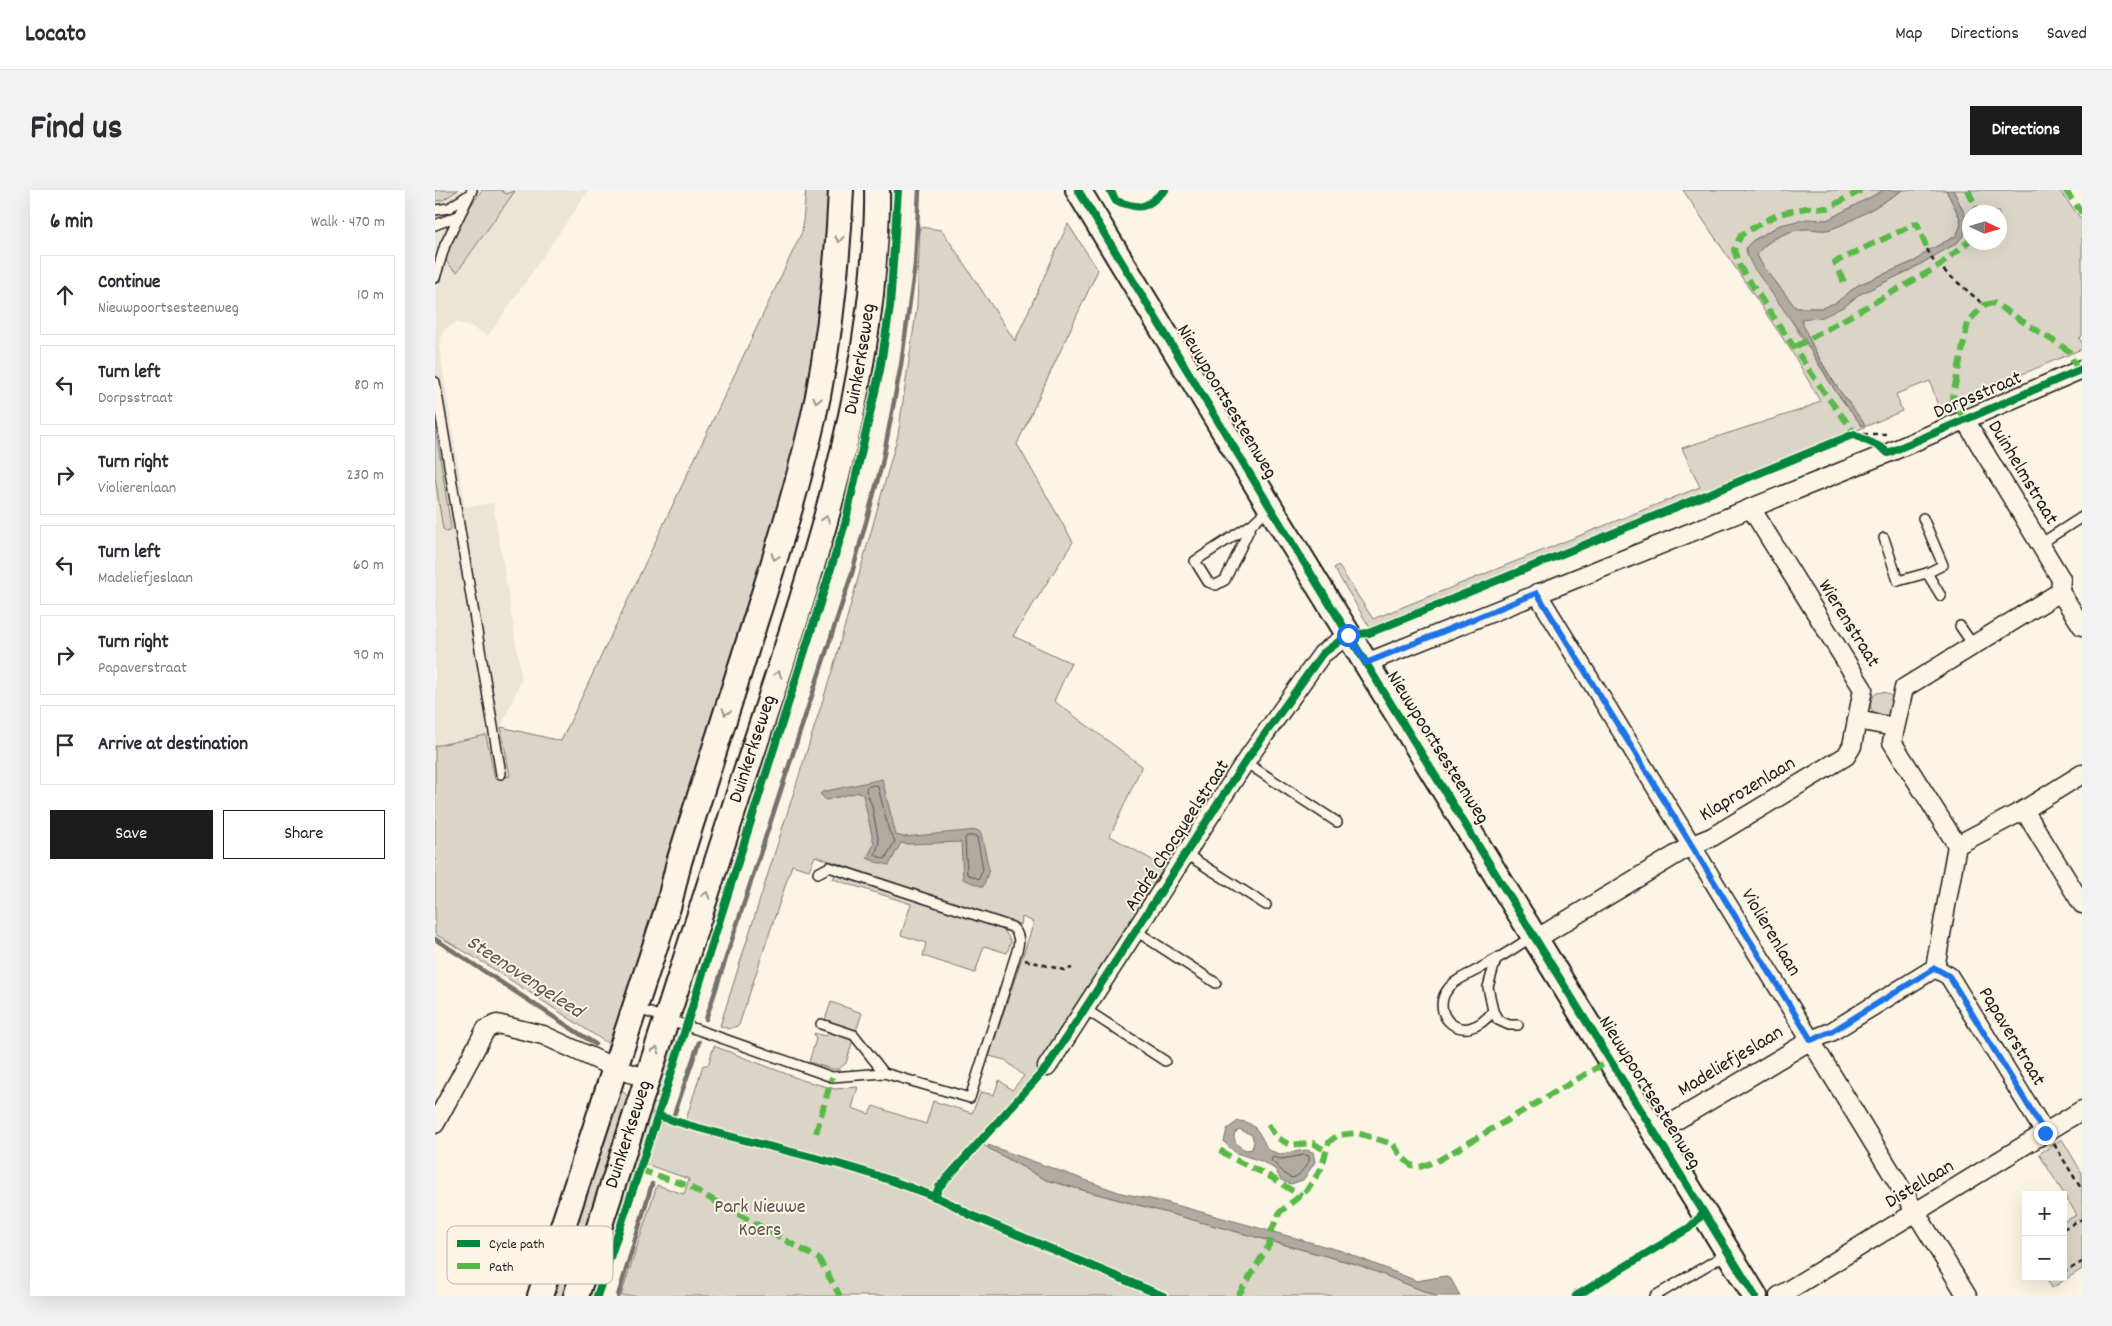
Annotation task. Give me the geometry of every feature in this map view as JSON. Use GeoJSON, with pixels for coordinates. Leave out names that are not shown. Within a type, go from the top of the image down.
{"type":"FeatureCollection","features":[{"type":"Feature","properties":{"kind":"main road","name":"Duinkerkseweg"},"geometry":{"type":"LineString","coordinates":[[563,1226],[669,904],[679,862],[776,554],[801,466],[818,396],[831,317],[841,190]]}},
{"type":"Feature","properties":{"kind":"main road","name":"Duinkerkseweg"},"geometry":{"type":"LineString","coordinates":[[599,1226],[794,627],[832,498],[859,375],[867,328],[874,265],[877,190]]}},
{"type":"Feature","properties":{"kind":"main road"},"geometry":{"type":"LineString","coordinates":[[874,265],[884,210],[885,190]]}},
{"type":"Feature","properties":{"kind":"main road","name":"Nieuwpoortsesteenweg"},"geometry":{"type":"LineString","coordinates":[[1078,190],[1270,508],[1755,1296]]}},
{"type":"Feature","properties":{"kind":"main road","name":"Duinkerkseweg"},"geometry":{"type":"LineString","coordinates":[[540,1296],[544,1284]]}},
{"type":"Feature","properties":{"kind":"main road","name":"Duinkerkseweg"},"geometry":{"type":"LineString","coordinates":[[576,1296],[580,1284]]}},
{"type":"Feature","properties":{"kind":"street","name":"Dorpsstraat"},"geometry":{"type":"LineString","coordinates":[[1366,663],[1751,508],[1965,420],[2082,369]]}},
{"type":"Feature","properties":{"kind":"street","name":"Duinhelmstraat"},"geometry":{"type":"LineString","coordinates":[[1965,420],[2061,579],[2060,592],[2082,626]]}},
{"type":"Feature","properties":{"kind":"street","name":"Wierenstraat"},"geometry":{"type":"LineString","coordinates":[[1751,508],[1863,689],[1857,720]]}},
{"type":"Feature","properties":{"kind":"street"},"geometry":{"type":"LineString","coordinates":[[1935,968],[1957,845],[1892,742],[1904,688],[2060,592]]}},
{"type":"Feature","properties":{"kind":"street","name":"Violierenlaan"},"geometry":{"type":"LineString","coordinates":[[1537,593],[1967,1296]]}},
{"type":"Feature","properties":{"kind":"street","name":"André Chocqueelstraat"},"geometry":{"type":"LineString","coordinates":[[1047,1067],[1245,762],[1321,654],[1348,635]]}},
{"type":"Feature","properties":{"kind":"street"},"geometry":{"type":"LineString","coordinates":[[1857,720],[1895,727]]}},
{"type":"Feature","properties":{"kind":"street","name":"Klaprozenlaan"},"geometry":{"type":"LineString","coordinates":[[1534,937],[1692,845],[1712,837],[1846,756],[1852,746],[1857,720]]}},
{"type":"Feature","properties":{"kind":"street"},"geometry":{"type":"LineString","coordinates":[[1957,845],[2024,810],[2082,774]]}},
{"type":"Feature","properties":{"kind":"street"},"geometry":{"type":"LineString","coordinates":[[2024,810],[2082,904]]}},
{"type":"Feature","properties":{"kind":"street","name":"Madeliefjeslaan"},"geometry":{"type":"LineString","coordinates":[[1655,1133],[1811,1040],[1831,1032],[1935,968]]}},
{"type":"Feature","properties":{"kind":"street","name":"Papaverstraat"},"geometry":{"type":"LineString","coordinates":[[1935,968],[1949,976],[2045,1133]]}},
{"type":"Feature","properties":{"kind":"street"},"geometry":{"type":"LineString","coordinates":[[435,1124],[486,1029],[497,1024],[543,1035],[615,1068],[648,1079]]}},
{"type":"Feature","properties":{"kind":"street","name":"Distellaan"},"geometry":{"type":"LineString","coordinates":[[1779,1296],[2082,1110]]}},
{"type":"Feature","properties":{"kind":"lane"},"geometry":{"type":"LineString","coordinates":[[435,210],[449,208],[470,193]]}},
{"type":"Feature","properties":{"kind":"lane"},"geometry":{"type":"LineString","coordinates":[[435,278],[445,245],[470,193]]}},
{"type":"Feature","properties":{"kind":"lane"},"geometry":{"type":"LineString","coordinates":[[435,225],[458,216]]}},
{"type":"Feature","properties":{"kind":"lane"},"geometry":{"type":"LineString","coordinates":[[435,382],[501,774]]}},
{"type":"Feature","properties":{"kind":"lane"},"geometry":{"type":"LineString","coordinates":[[1252,524],[1225,580],[1216,585],[1208,582],[1195,561],[1252,524],[1270,508]]}},
{"type":"Feature","properties":{"kind":"lane"},"geometry":{"type":"LineString","coordinates":[[1884,538],[1898,580],[1927,573],[1943,565],[1923,518]]}},
{"type":"Feature","properties":{"kind":"lane"},"geometry":{"type":"LineString","coordinates":[[2040,544],[2082,518]]}},
{"type":"Feature","properties":{"kind":"lane"},"geometry":{"type":"LineString","coordinates":[[1927,573],[1941,596]]}},
{"type":"Feature","properties":{"kind":"lane"},"geometry":{"type":"LineString","coordinates":[[1960,626],[1973,645]]}},
{"type":"Feature","properties":{"kind":"lane"},"geometry":{"type":"LineString","coordinates":[[1245,762],[1337,822]]}},
{"type":"Feature","properties":{"kind":"lane"},"geometry":{"type":"LineString","coordinates":[[1186,854],[1266,905]]}},
{"type":"Feature","properties":{"kind":"lane"},"geometry":{"type":"LineString","coordinates":[[634,1008],[832,1077],[884,1073],[970,1098],[1015,957],[1019,936],[1012,927],[829,867],[818,873]]}},
{"type":"Feature","properties":{"kind":"lane"},"geometry":{"type":"LineString","coordinates":[[1136,931],[1215,982]]}},
{"type":"Feature","properties":{"kind":"lane"},"geometry":{"type":"LineString","coordinates":[[1493,1011],[1478,1026],[1466,1030],[1457,1028],[1449,1022],[1443,1009],[1443,997],[1448,988],[1534,937]]}},
{"type":"Feature","properties":{"kind":"lane"},"geometry":{"type":"LineString","coordinates":[[1496,959],[1488,987],[1493,1011],[1498,1020],[1509,1025],[1518,1025]]}},
{"type":"Feature","properties":{"kind":"lane"},"geometry":{"type":"LineString","coordinates":[[1085,1009],[1165,1062]]}},
{"type":"Feature","properties":{"kind":"lane"},"geometry":{"type":"LineString","coordinates":[[821,1024],[855,1036],[884,1073]]}},
{"type":"Feature","properties":{"kind":"lane"},"geometry":{"type":"LineString","coordinates":[[1655,1296],[1728,1253]]}},
{"type":"Feature","properties":{"kind":"path"},"geometry":{"type":"LineString","coordinates":[[1927,249],[1932,260],[1985,305]]}},
{"type":"Feature","properties":{"kind":"path"},"geometry":{"type":"LineString","coordinates":[[1843,439],[1854,434]]}},
{"type":"Feature","properties":{"kind":"path"},"geometry":{"type":"LineString","coordinates":[[1015,957],[1064,970],[1072,968]]}},
{"type":"Feature","properties":{"kind":"path"},"geometry":{"type":"LineString","coordinates":[[2045,1133],[2057,1147],[2082,1190]]}},
{"type":"Feature","properties":{"kind":"path"},"geometry":{"type":"LineString","coordinates":[[2067,1228],[2082,1219]]}},
{"type":"Feature","properties":{"kind":"path"},"geometry":{"type":"LineString","coordinates":[[2067,1271],[2082,1262]]}},
{"type":"Feature","properties":{"kind":"shaded area"},"geometry":{"type":"Polygon","coordinates":[[[435,190],[589,190],[488,336],[470,326],[456,323],[444,329],[439,346],[465,507],[493,503],[522,679],[501,727],[510,776],[495,779],[486,735],[435,746],[435,190]]]}},
{"type":"Feature","properties":{"kind":"green space"},"geometry":{"type":"Polygon","coordinates":[[[435,190],[458,190],[443,200],[435,201],[435,190]]]}},
{"type":"Feature","properties":{"kind":"green space"},"geometry":{"type":"Polygon","coordinates":[[[482,190],[501,190],[506,194],[515,191],[457,272],[447,261],[447,249],[460,222],[482,190]]]}},
{"type":"Feature","properties":{"kind":"green space"},"geometry":{"type":"Polygon","coordinates":[[[806,190],[831,190],[821,314],[788,479],[700,766],[610,1045],[489,966],[435,934],[435,746],[486,735],[495,779],[510,776],[501,727],[561,741],[802,232],[806,190]]]}},
{"type":"Feature","properties":{"kind":"green space"},"geometry":{"type":"Polygon","coordinates":[[[1683,190],[1884,190],[1827,220],[1780,225],[1752,241],[1746,248],[1836,392],[1862,426],[1821,360],[1800,319],[1845,306],[1858,295],[1910,270],[1957,243],[1962,229],[1962,250],[2007,250],[2007,205],[1962,205],[1962,209],[1953,190],[2059,190],[2082,220],[2082,336],[2079,338],[2082,343],[2082,349],[1939,409],[1930,381],[1896,394],[1902,411],[1796,456],[1370,628],[1334,568],[1338,565],[1373,619],[1700,487],[1682,448],[1804,409],[1820,401],[1792,352],[1683,190]]]}},
{"type":"Feature","properties":{"kind":"green space"},"geometry":{"type":"Polygon","coordinates":[[[1903,190],[1946,190],[1960,218],[1961,225],[1956,236],[1926,252],[1915,261],[1858,285],[1837,302],[1823,308],[1796,308],[1761,263],[1757,255],[1765,245],[1784,234],[1804,229],[1831,229],[1859,216],[1903,190]]]}},
{"type":"Feature","properties":{"kind":"green space","name":"Park Nieuwe Koers"},"geometry":{"type":"Polygon","coordinates":[[[1068,224],[1098,270],[1017,444],[1073,542],[1013,636],[1071,663],[1054,701],[1142,766],[1110,836],[1168,869],[1045,1062],[1002,1112],[935,1184],[944,1186],[983,1145],[1046,1180],[1359,1265],[1436,1296],[621,1296],[657,1185],[684,1194],[689,1179],[645,1164],[662,1112],[686,1120],[703,1065],[708,1065],[714,1046],[802,1080],[835,1089],[858,1087],[852,1108],[869,1114],[873,1106],[926,1124],[933,1101],[972,1113],[981,1092],[994,1095],[999,1080],[1012,1090],[1024,1076],[1005,1060],[989,1056],[1034,922],[1022,917],[1021,925],[815,856],[809,870],[792,865],[739,1025],[729,1029],[720,1026],[833,668],[898,435],[917,306],[920,227],[942,230],[1015,341],[1068,224]]]}},
{"type":"Feature","properties":{"kind":"green space"},"geometry":{"type":"Polygon","coordinates":[[[435,424],[451,528],[448,532],[443,529],[435,477],[435,424]]]}},
{"type":"Feature","properties":{"kind":"green space"},"geometry":{"type":"Polygon","coordinates":[[[1882,692],[1891,695],[1894,704],[1891,713],[1882,716],[1873,713],[1870,704],[1873,695],[1882,692]]]}},
{"type":"Feature","properties":{"kind":"green space"},"geometry":{"type":"Polygon","coordinates":[[[835,875],[1003,929],[1011,941],[1007,953],[984,946],[975,973],[923,956],[926,943],[901,935],[911,904],[833,879],[835,875]]]}},
{"type":"Feature","properties":{"kind":"green space"},"geometry":{"type":"Polygon","coordinates":[[[831,1002],[862,1013],[856,1031],[825,1020],[831,1002]]]}},
{"type":"Feature","properties":{"kind":"green space"},"geometry":{"type":"Polygon","coordinates":[[[814,1033],[825,1036],[832,1033],[853,1040],[846,1063],[839,1069],[832,1069],[809,1062],[816,1039],[814,1033]]]}},
{"type":"Feature","properties":{"kind":"green space"},"geometry":{"type":"Polygon","coordinates":[[[671,1041],[677,1041],[659,1097],[652,1094],[671,1041]]]}},
{"type":"Feature","properties":{"kind":"green space"},"geometry":{"type":"Polygon","coordinates":[[[622,1090],[628,1097],[586,1226],[575,1226],[620,1091],[622,1090]]]}},
{"type":"Feature","properties":{"kind":"green space"},"geometry":{"type":"Polygon","coordinates":[[[650,1102],[657,1104],[613,1241],[613,1226],[610,1226],[650,1102]]]}},
{"type":"Feature","properties":{"kind":"green space"},"geometry":{"type":"Polygon","coordinates":[[[2062,1139],[2082,1173],[2082,1269],[2067,1278],[2067,1220],[2077,1215],[2067,1199],[2067,1191],[2062,1191],[2039,1154],[2062,1139]]]}},
{"type":"Feature","properties":{"kind":"green space"},"geometry":{"type":"Polygon","coordinates":[[[2048,1281],[2063,1281],[2052,1288],[2048,1281]]]}},
{"type":"Feature","properties":{"kind":"green space"},"geometry":{"type":"Polygon","coordinates":[[[556,1284],[567,1284],[563,1296],[552,1296],[556,1284]]]}},
{"type":"Feature","properties":{"kind":"green space"},"geometry":{"type":"Polygon","coordinates":[[[591,1284],[598,1284],[594,1296],[587,1296],[591,1284]]]}},
{"type":"Feature","properties":{"kind":"water"},"geometry":{"type":"Polygon","coordinates":[[[1884,190],[1903,190],[1859,216],[1831,229],[1804,229],[1784,234],[1760,250],[1757,255],[1761,263],[1796,308],[1822,308],[1837,302],[1858,285],[1915,261],[1926,252],[1956,236],[1961,225],[1960,218],[1946,190],[1953,190],[1962,209],[1962,237],[1957,243],[1910,270],[1858,295],[1845,306],[1823,317],[1801,319],[1823,365],[1865,425],[1862,426],[1836,392],[1804,338],[1753,267],[1747,255],[1746,248],[1752,241],[1780,225],[1806,219],[1827,220],[1884,190]]]}},
{"type":"Feature","properties":{"kind":"water"},"geometry":{"type":"Polygon","coordinates":[[[882,779],[896,835],[904,837],[977,830],[981,833],[989,870],[983,887],[963,879],[961,842],[901,843],[889,865],[867,858],[874,844],[863,795],[859,792],[826,800],[820,794],[882,779]]]}},
{"type":"Feature","properties":{"kind":"water"},"geometry":{"type":"Polygon","coordinates":[[[1238,1121],[1250,1124],[1260,1134],[1268,1150],[1280,1154],[1306,1150],[1313,1152],[1315,1162],[1303,1180],[1291,1184],[1281,1180],[1275,1169],[1261,1161],[1236,1153],[1224,1142],[1227,1129],[1238,1121]],[[1239,1129],[1234,1134],[1237,1144],[1246,1150],[1252,1149],[1254,1142],[1252,1135],[1239,1129]]]}},
{"type":"Feature","properties":{"kind":"water"},"geometry":{"type":"Polygon","coordinates":[[[988,1145],[1121,1193],[1165,1202],[1342,1251],[1417,1281],[1445,1276],[1451,1279],[1460,1296],[1436,1296],[1359,1265],[1046,1180],[988,1148],[988,1145]]]}},
{"type":"Feature","properties":{"kind":"waterway"},"geometry":{"type":"LineString","coordinates":[[706,1019],[852,573],[882,464],[901,365],[915,265],[919,190]]}},
{"type":"Feature","properties":{"kind":"waterway","name":"Steenovengeleed"},"geometry":{"type":"LineString","coordinates":[[435,939],[595,1044]]}},
{"type":"Feature","properties":{"kind":"waterway","name":"Steenovengeleed"},"geometry":{"type":"LineString","coordinates":[[674,1115],[699,1042]]}},
{"type":"Feature","properties":{"kind":"waterway"},"geometry":{"type":"LineString","coordinates":[[618,1296],[652,1184]]}},
{"type":"Feature","properties":{"kind":"marked path"},"geometry":{"type":"LineString","coordinates":[[1858,437],[1826,395],[1740,267],[1734,250],[1741,235],[1779,214],[1806,208],[1828,208],[1862,190]]}},
{"type":"Feature","properties":{"kind":"marked path"},"geometry":{"type":"LineString","coordinates":[[1968,190],[1975,205]]}},
{"type":"Feature","properties":{"kind":"marked path"},"geometry":{"type":"LineString","coordinates":[[2065,190],[2082,213]]}},
{"type":"Feature","properties":{"kind":"marked path"},"geometry":{"type":"LineString","coordinates":[[1844,282],[1835,262],[1917,223],[1927,249]]}},
{"type":"Feature","properties":{"kind":"marked path"},"geometry":{"type":"LineString","coordinates":[[1795,347],[1939,266],[1962,247]]}},
{"type":"Feature","properties":{"kind":"marked path"},"geometry":{"type":"LineString","coordinates":[[1965,420],[1952,400],[1968,322],[1984,305],[1994,303],[2069,351],[2078,371]]}},
{"type":"Feature","properties":{"kind":"marked path"},"geometry":{"type":"LineString","coordinates":[[1238,1296],[1269,1245],[1272,1229],[1280,1212],[1307,1190],[1321,1169],[1329,1142],[1338,1135],[1357,1133],[1393,1144],[1402,1157],[1411,1165],[1420,1167],[1439,1160],[1610,1060]]}},
{"type":"Feature","properties":{"kind":"marked path"},"geometry":{"type":"LineString","coordinates":[[816,1133],[832,1077]]}},
{"type":"Feature","properties":{"kind":"marked path"},"geometry":{"type":"LineString","coordinates":[[1268,1124],[1276,1137],[1290,1145],[1313,1143],[1326,1151]]}},
{"type":"Feature","properties":{"kind":"marked path"},"geometry":{"type":"LineString","coordinates":[[1220,1150],[1302,1195]]}},
{"type":"Feature","properties":{"kind":"marked path"},"geometry":{"type":"LineString","coordinates":[[640,1170],[686,1185],[819,1259],[840,1296]]}},
{"type":"Feature","properties":{"kind":"cycle path"},"geometry":{"type":"LineString","coordinates":[[613,1249],[658,1115],[845,524],[880,370],[890,307],[898,190]]}},
{"type":"Feature","properties":{"kind":"cycle path"},"geometry":{"type":"LineString","coordinates":[[1078,190],[1270,507],[1755,1296]]}},
{"type":"Feature","properties":{"kind":"cycle path"},"geometry":{"type":"LineString","coordinates":[[1110,190],[1116,201],[1133,206],[1148,204],[1165,190]]}},
{"type":"Feature","properties":{"kind":"cycle path"},"geometry":{"type":"LineString","coordinates":[[935,1197],[939,1187],[1047,1067],[1245,762],[1322,654],[1348,635],[1369,633],[1854,434],[1881,447],[1888,453],[2082,369]]}},
{"type":"Feature","properties":{"kind":"cycle path"},"geometry":{"type":"LineString","coordinates":[[662,1117],[876,1175],[938,1198],[968,1214],[1163,1296]]}},
{"type":"Feature","properties":{"kind":"cycle path"},"geometry":{"type":"LineString","coordinates":[[1576,1296],[1689,1228],[1704,1213]]}},
{"type":"Feature","properties":{"kind":"cycle path"},"geometry":{"type":"LineString","coordinates":[[597,1296],[601,1284]]}},
{"type":"Feature","properties":{"kind":"route"},"geometry":{"type":"LineString","coordinates":[[1348,635],[1366,663],[1537,593],[1811,1040],[1831,1032],[1935,968],[1949,976],[2045,1133]]}}]}
